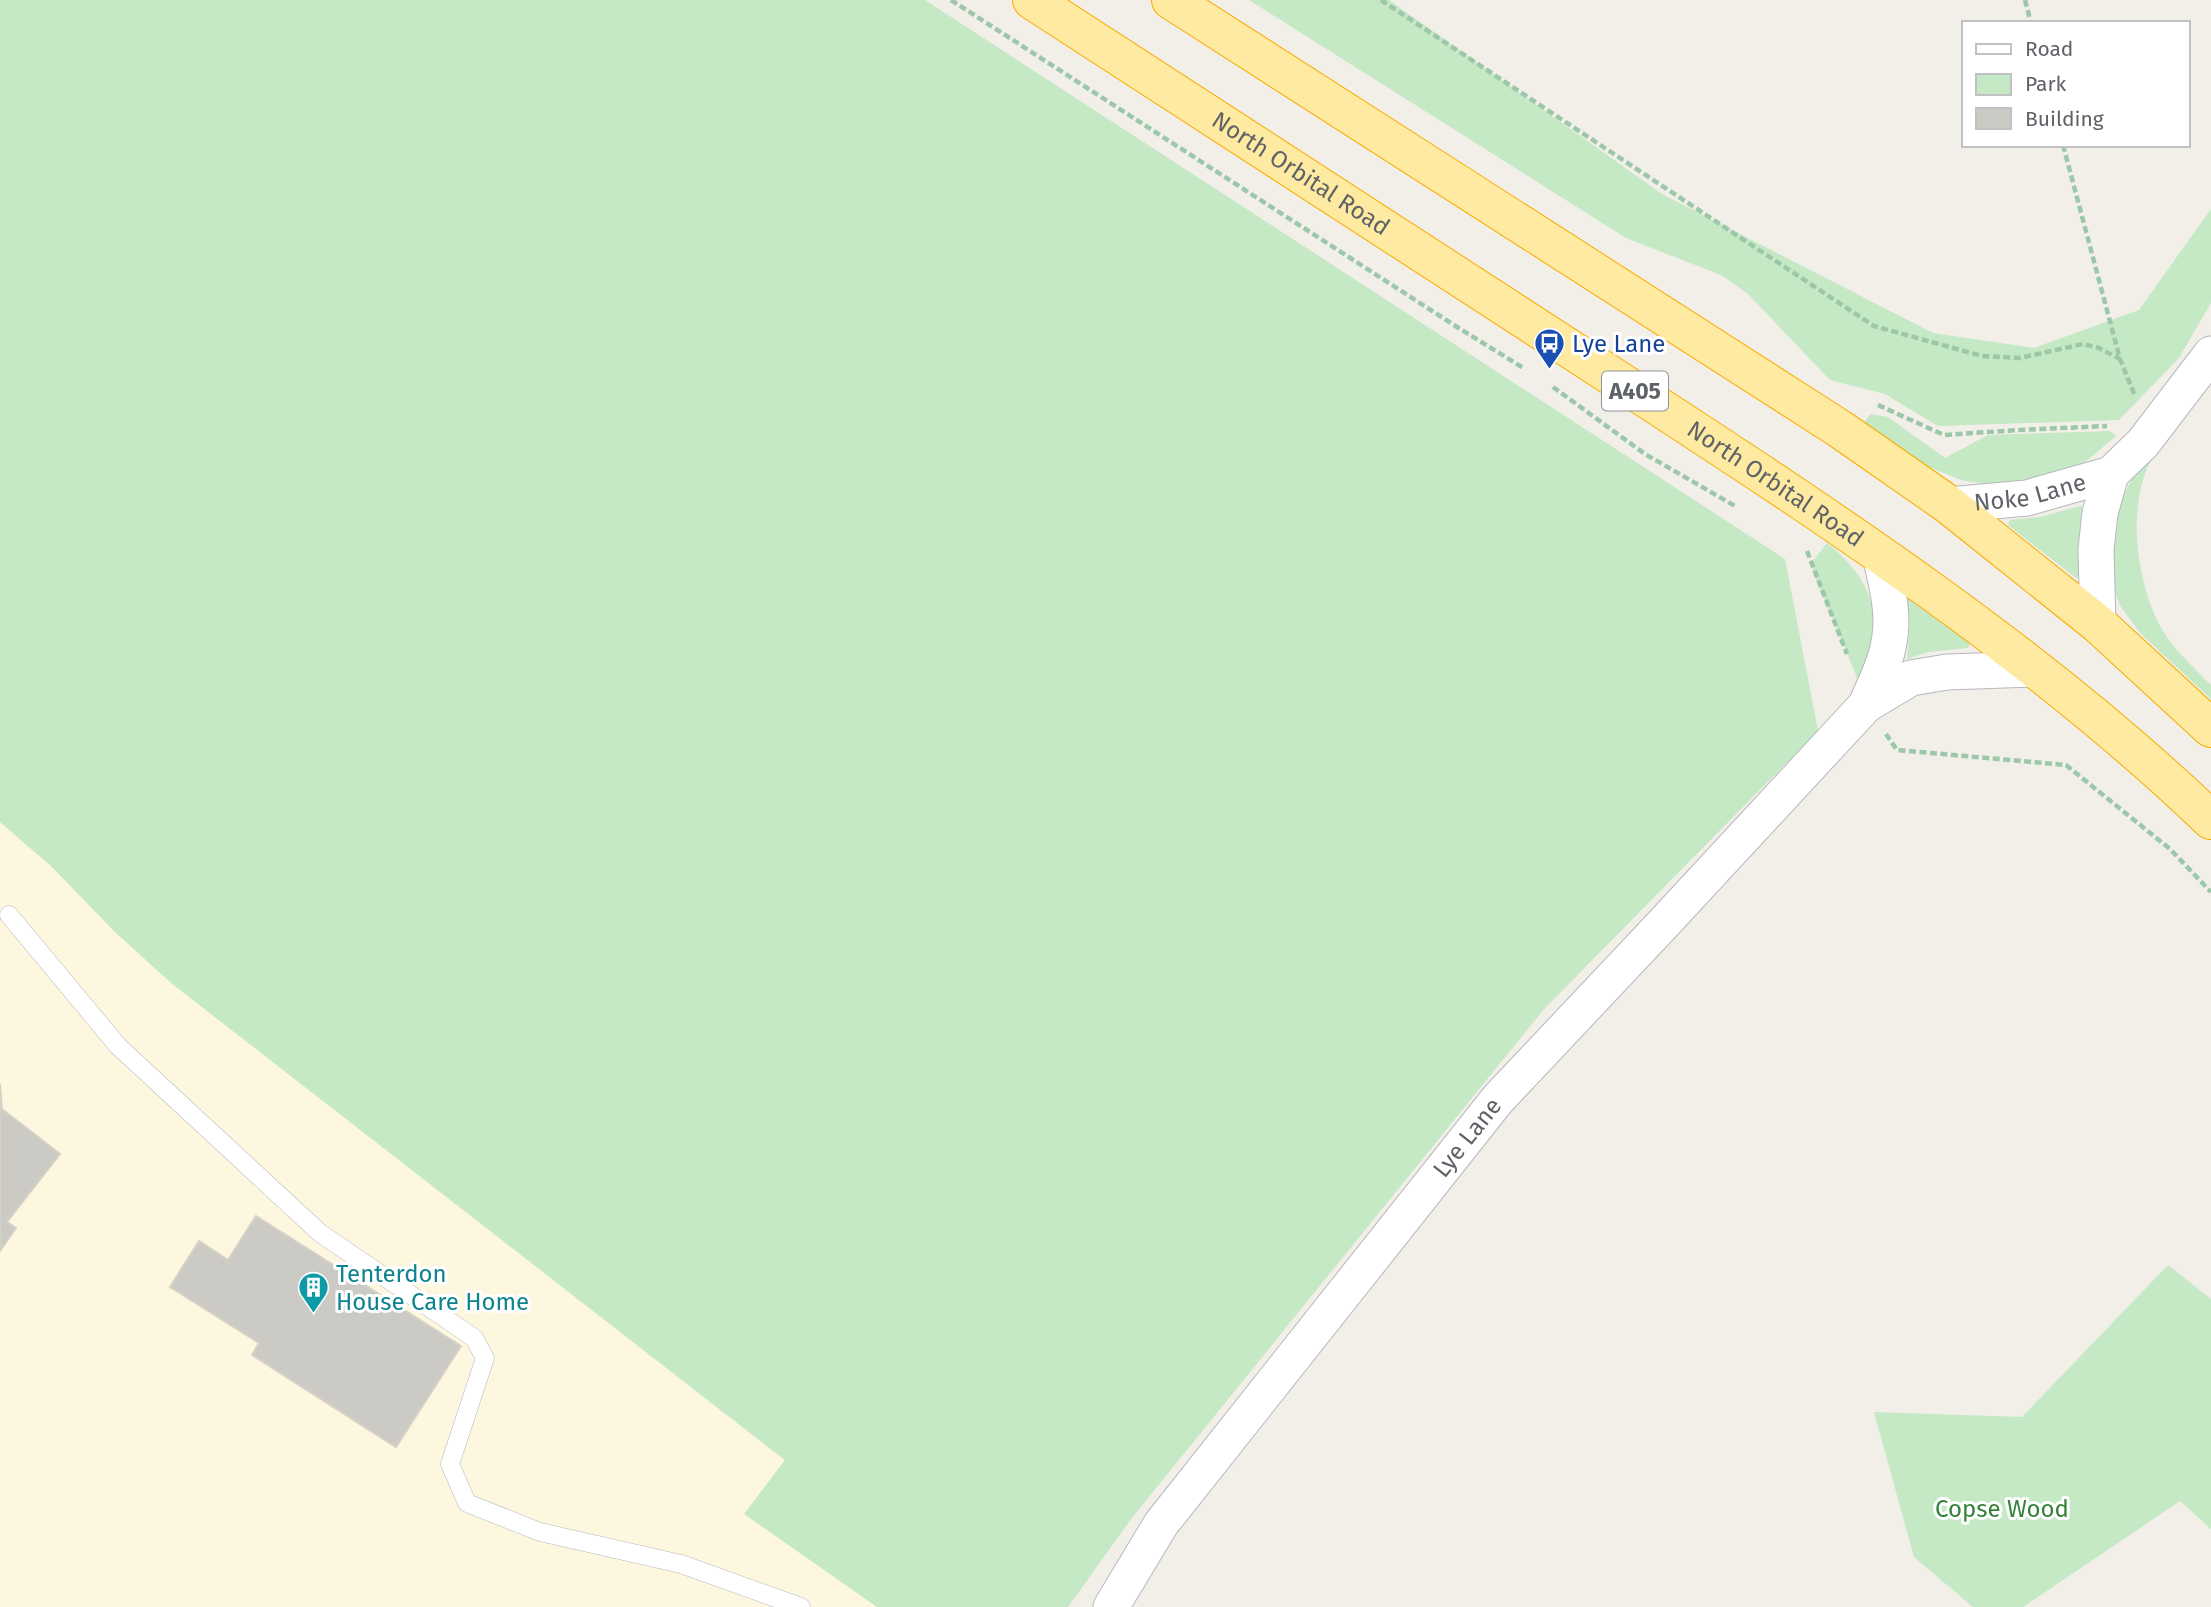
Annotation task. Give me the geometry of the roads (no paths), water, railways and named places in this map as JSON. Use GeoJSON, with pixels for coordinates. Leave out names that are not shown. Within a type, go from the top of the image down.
{"type":"FeatureCollection","features":[{"type":"Feature","properties":{"kind":"highway","name":"North Orbital Road"},"geometry":{"type":"LineString","coordinates":[[1032,0],[1830,518],[2035,669],[2137,753],[2211,820]]}},
{"type":"Feature","properties":{"kind":"highway"},"geometry":{"type":"LineString","coordinates":[[1171,0],[1840,429],[1949,505],[2098,624],[2211,727]]}},
{"type":"Feature","properties":{"kind":"street","name":"Noke Lane"},"geometry":{"type":"LineString","coordinates":[[2098,624],[2096,550],[2100,513],[2110,474],[2132,434],[2211,354]]}},
{"type":"Feature","properties":{"kind":"street","name":"Noke Lane"},"geometry":{"type":"LineString","coordinates":[[1949,505],[2027,499],[2110,474]]}},
{"type":"Feature","properties":{"kind":"street","name":"Lye Lane"},"geometry":{"type":"LineString","coordinates":[[1866,705],[1890,641],[1891,615],[1881,554]]}},
{"type":"Feature","properties":{"kind":"street","name":"Lye Lane"},"geometry":{"type":"LineString","coordinates":[[1111,1607],[1161,1524],[1497,1099],[1866,705],[1911,678],[1947,672],[2035,669]]}},
{"type":"Feature","properties":{"kind":"lane"},"geometry":{"type":"LineString","coordinates":[[9,915],[118,1046],[311,1224],[474,1338],[485,1358],[450,1464],[467,1503],[540,1532],[681,1564],[801,1607]]}},
{"type":"Feature","properties":{"kind":"place","name":"Lye Lane"},"geometry":{"type":"Point","coordinates":[1549,371]}},
{"type":"Feature","properties":{"kind":"place","name":"Tenterdon House Care Home"},"geometry":{"type":"Point","coordinates":[313,1315]}},
{"type":"Feature","properties":{"kind":"park label","name":"Copse Wood"},"geometry":{"type":"Point","coordinates":[2002,1509]}}]}
